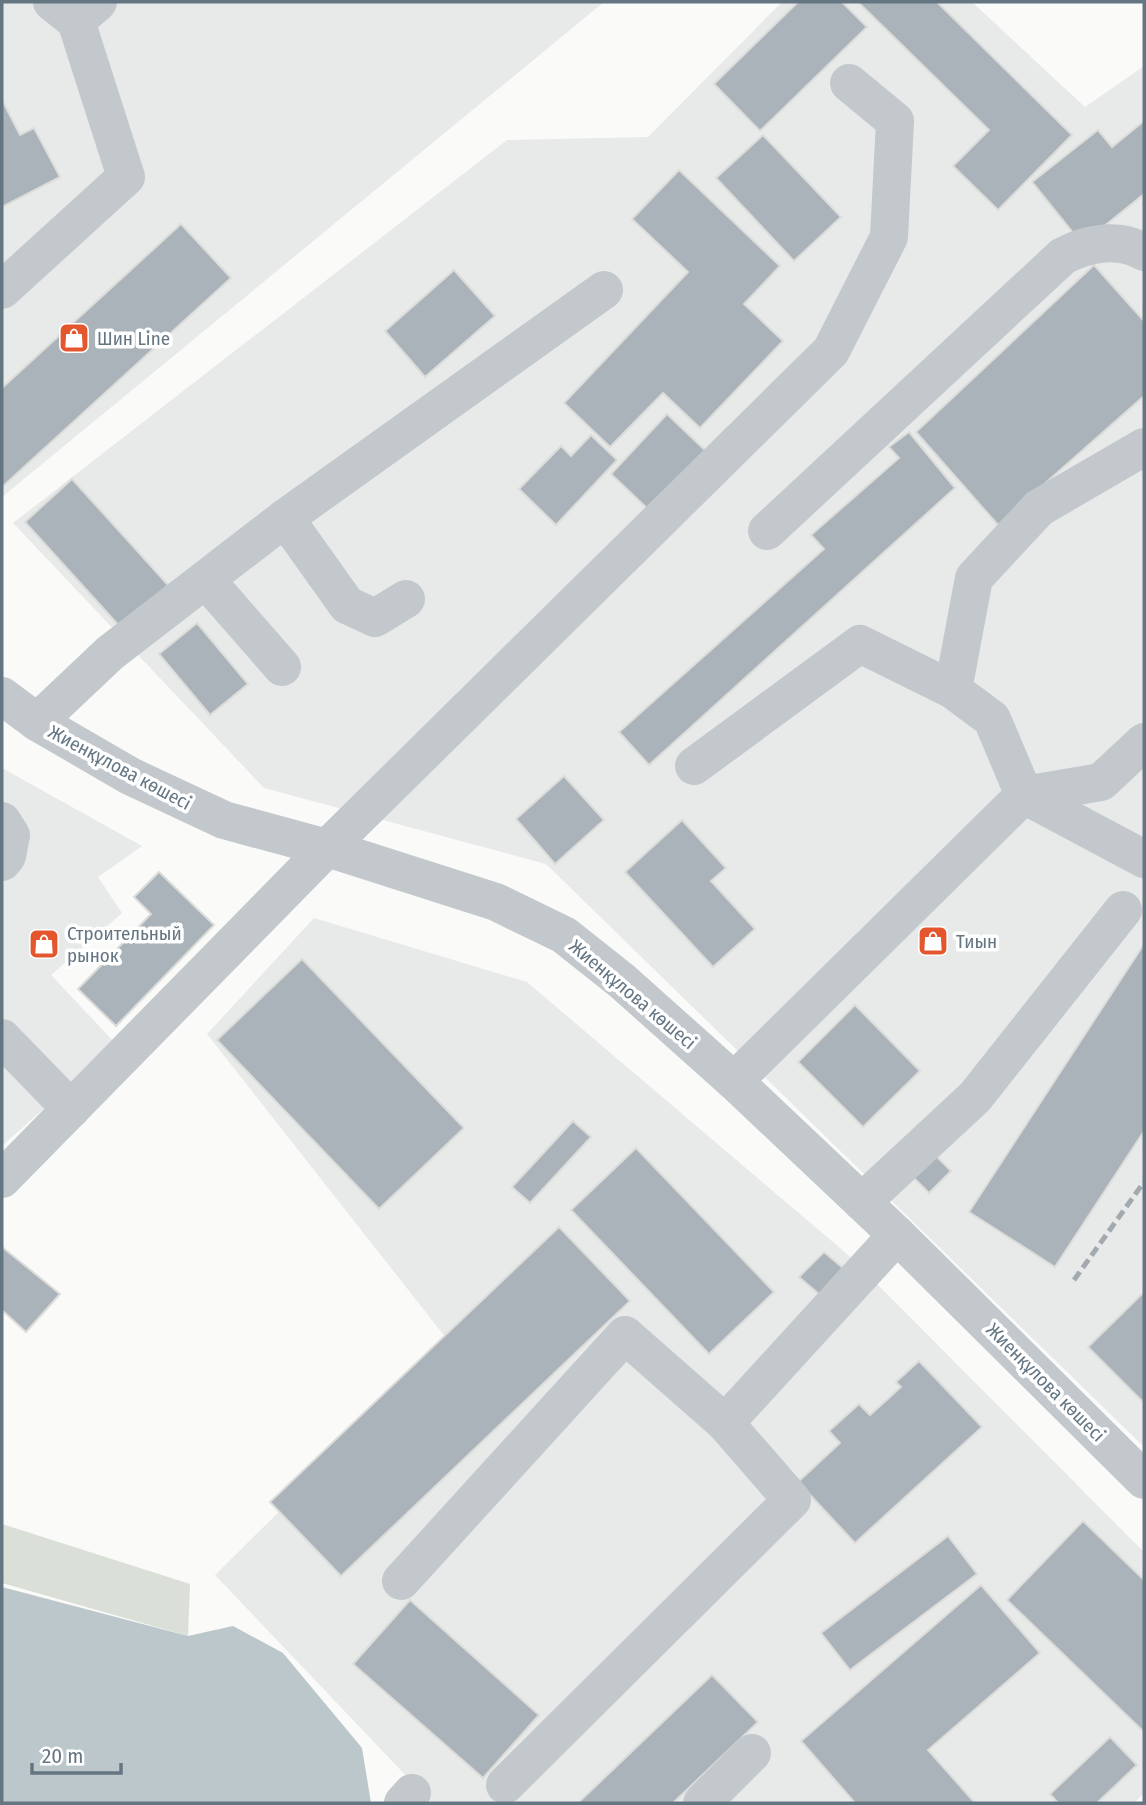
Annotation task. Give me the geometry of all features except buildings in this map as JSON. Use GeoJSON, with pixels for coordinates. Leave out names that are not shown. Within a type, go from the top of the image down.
{"type":"FeatureCollection","features":[{"type":"Feature","properties":{"kind":"street"},"geometry":{"type":"LineString","coordinates":[[2,290],[126,177],[75,8]]}},
{"type":"Feature","properties":{"kind":"street"},"geometry":{"type":"LineString","coordinates":[[2,1178],[327,848],[831,351],[890,237],[895,121],[849,83]]}},
{"type":"Feature","properties":{"kind":"street"},"geometry":{"type":"LineString","coordinates":[[767,531],[1063,256],[1084,245],[1112,243],[1144,253]]}},
{"type":"Feature","properties":{"kind":"street"},"geometry":{"type":"LineString","coordinates":[[37,722],[110,653],[207,581],[285,518],[604,290]]}},
{"type":"Feature","properties":{"kind":"street"},"geometry":{"type":"LineString","coordinates":[[953,690],[974,578],[1039,508],[1144,447]]}},
{"type":"Feature","properties":{"kind":"street"},"geometry":{"type":"LineString","coordinates":[[285,518],[347,605],[375,618],[406,599]]}},
{"type":"Feature","properties":{"kind":"street"},"geometry":{"type":"LineString","coordinates":[[207,581],[282,667]]}},
{"type":"Feature","properties":{"kind":"street"},"geometry":{"type":"LineString","coordinates":[[694,766],[860,644],[953,690],[992,719],[1024,795],[1144,859]]}},
{"type":"Feature","properties":{"kind":"street","name":"Жиенқұлова көшесі"},"geometry":{"type":"LineString","coordinates":[[2,696],[37,722],[130,776],[224,820],[327,848],[496,902],[564,935],[622,981],[734,1081],[897,1235],[1144,1480]]}},
{"type":"Feature","properties":{"kind":"street"},"geometry":{"type":"LineString","coordinates":[[734,1081],[1024,795],[1101,782],[1144,743]]}},
{"type":"Feature","properties":{"kind":"street"},"geometry":{"type":"LineString","coordinates":[[2,821],[11,835],[7,856],[2,862]]}},
{"type":"Feature","properties":{"kind":"street"},"geometry":{"type":"LineString","coordinates":[[862,1202],[992,1079],[1123,910]]}},
{"type":"Feature","properties":{"kind":"street"},"geometry":{"type":"LineString","coordinates":[[2,1038],[71,1108]]}},
{"type":"Feature","properties":{"kind":"street"},"geometry":{"type":"LineString","coordinates":[[725,1423],[897,1235]]}},
{"type":"Feature","properties":{"kind":"street"},"geometry":{"type":"LineString","coordinates":[[401,1581],[625,1335],[725,1423],[792,1500],[505,1786]]}},
{"type":"Feature","properties":{"kind":"street"},"geometry":{"type":"LineString","coordinates":[[702,1803],[752,1753]]}},
{"type":"Feature","properties":{"kind":"shaded area"},"geometry":{"type":"Polygon","coordinates":[[[2,2],[604,2],[2,497],[2,2]]]}},
{"type":"Feature","properties":{"kind":"shaded area"},"geometry":{"type":"Polygon","coordinates":[[[782,2],[972,2],[1085,107],[1144,66],[1144,1447],[546,864],[264,788],[13,523],[507,140],[648,137],[782,2]]]}},
{"type":"Feature","properties":{"kind":"shaded area","name":"Строительный рынок"},"geometry":{"type":"Polygon","coordinates":[[[2,768],[142,846],[98,877],[122,913],[51,975],[116,1044],[2,1146],[2,768]]]}},
{"type":"Feature","properties":{"kind":"shaded area"},"geometry":{"type":"Polygon","coordinates":[[[314,918],[527,982],[847,1254],[1144,1552],[1144,1793],[1134,1803],[432,1803],[215,1575],[450,1343],[207,1034],[314,918]]]}},
{"type":"Feature","properties":{"kind":"shaded area"},"geometry":{"type":"Polygon","coordinates":[[[2,1524],[190,1584],[188,1636],[2,1583],[2,1524]]]}},
{"type":"Feature","properties":{"kind":"shaded area"},"geometry":{"type":"Polygon","coordinates":[[[2,1587],[188,1636],[233,1626],[283,1653],[362,1748],[371,1803],[2,1803],[2,1587]]]}},
{"type":"Feature","properties":{"kind":"railway"},"geometry":{"type":"LineString","coordinates":[[1074,1280],[1144,1182]]}},
{"type":"Feature","properties":{"kind":"place","name":"Шин Line"},"geometry":{"type":"Point","coordinates":[74,338]}},
{"type":"Feature","properties":{"kind":"place","name":"Тиын"},"geometry":{"type":"Point","coordinates":[933,941]}},
{"type":"Feature","properties":{"kind":"place","name":"Строительный рынок"},"geometry":{"type":"Point","coordinates":[44,944]}}]}
